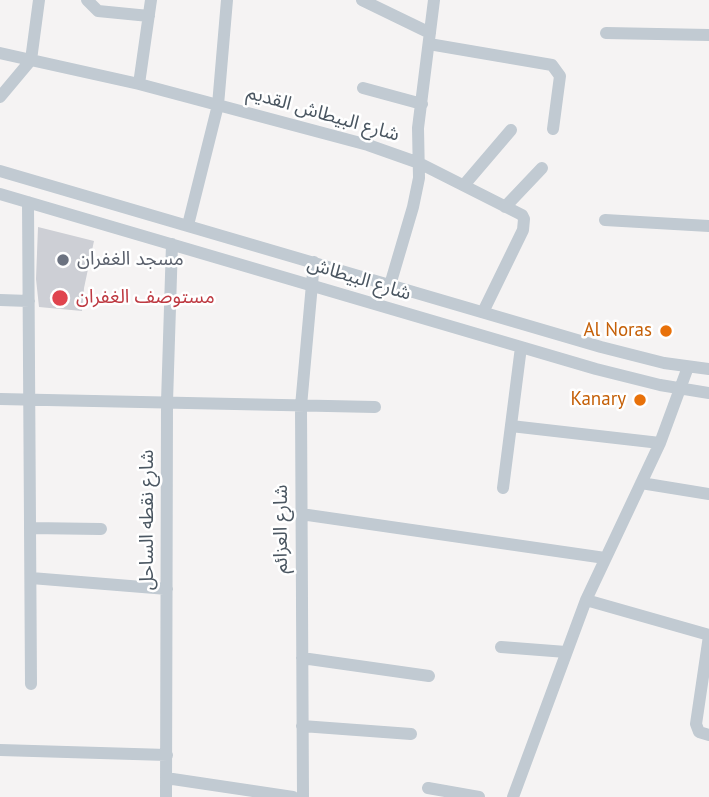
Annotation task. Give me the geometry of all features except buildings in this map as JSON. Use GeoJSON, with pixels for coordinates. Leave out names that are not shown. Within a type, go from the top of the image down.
{"type":"FeatureCollection","features":[{"type":"Feature","properties":{"kind":"street"},"geometry":{"type":"LineString","coordinates":[[0,97],[31,60],[39,0]]}},
{"type":"Feature","properties":{"kind":"street"},"geometry":{"type":"LineString","coordinates":[[87,0],[98,11],[149,16]]}},
{"type":"Feature","properties":{"kind":"street"},"geometry":{"type":"LineString","coordinates":[[139,84],[151,0]]}},
{"type":"Feature","properties":{"kind":"street"},"geometry":{"type":"LineString","coordinates":[[188,225],[218,105],[227,0]]}},
{"type":"Feature","properties":{"kind":"street"},"geometry":{"type":"LineString","coordinates":[[362,0],[430,39],[552,65],[560,76],[554,129]]}},
{"type":"Feature","properties":{"kind":"street"},"geometry":{"type":"LineString","coordinates":[[390,285],[419,178],[418,128],[434,0]]}},
{"type":"Feature","properties":{"kind":"street"},"geometry":{"type":"LineString","coordinates":[[606,33],[709,35]]}},
{"type":"Feature","properties":{"kind":"street","name":"شارع البيطاش القديم"},"geometry":{"type":"LineString","coordinates":[[0,53],[139,84],[368,145],[419,163],[522,215],[524,224],[484,312]]}},
{"type":"Feature","properties":{"kind":"street"},"geometry":{"type":"LineString","coordinates":[[363,88],[422,104]]}},
{"type":"Feature","properties":{"kind":"street"},"geometry":{"type":"LineString","coordinates":[[464,185],[511,130]]}},
{"type":"Feature","properties":{"kind":"street"},"geometry":{"type":"LineString","coordinates":[[505,206],[542,168]]}},
{"type":"Feature","properties":{"kind":"street","name":"شارع البيطاش"},"geometry":{"type":"LineString","coordinates":[[0,171],[643,358],[709,369]]}},
{"type":"Feature","properties":{"kind":"street","name":"شارع البيطاش"},"geometry":{"type":"LineString","coordinates":[[0,194],[617,375],[709,393]]}},
{"type":"Feature","properties":{"kind":"street"},"geometry":{"type":"LineString","coordinates":[[29,202],[31,684]]}},
{"type":"Feature","properties":{"kind":"street"},"geometry":{"type":"LineString","coordinates":[[605,220],[709,226]]}},
{"type":"Feature","properties":{"kind":"street","name":"شارع نقطه الساحل"},"geometry":{"type":"LineString","coordinates":[[166,797],[167,402],[173,244]]}},
{"type":"Feature","properties":{"kind":"street","name":"شارع العزائم"},"geometry":{"type":"LineString","coordinates":[[303,797],[301,405],[314,262]]}},
{"type":"Feature","properties":{"kind":"street"},"geometry":{"type":"LineString","coordinates":[[0,300],[29,301]]}},
{"type":"Feature","properties":{"kind":"street"},"geometry":{"type":"LineString","coordinates":[[503,488],[521,347]]}},
{"type":"Feature","properties":{"kind":"street"},"geometry":{"type":"LineString","coordinates":[[513,797],[586,600],[660,443],[688,367]]}},
{"type":"Feature","properties":{"kind":"street"},"geometry":{"type":"LineString","coordinates":[[0,399],[374,407]]}},
{"type":"Feature","properties":{"kind":"street"},"geometry":{"type":"LineString","coordinates":[[511,426],[660,443]]}},
{"type":"Feature","properties":{"kind":"street"},"geometry":{"type":"LineString","coordinates":[[641,483],[709,494]]}},
{"type":"Feature","properties":{"kind":"street"},"geometry":{"type":"LineString","coordinates":[[301,514],[605,558]]}},
{"type":"Feature","properties":{"kind":"street"},"geometry":{"type":"LineString","coordinates":[[30,528],[101,530]]}},
{"type":"Feature","properties":{"kind":"street"},"geometry":{"type":"LineString","coordinates":[[31,578],[167,589]]}},
{"type":"Feature","properties":{"kind":"street"},"geometry":{"type":"LineString","coordinates":[[586,600],[709,635],[706,677],[696,724],[699,732],[709,735]]}},
{"type":"Feature","properties":{"kind":"street"},"geometry":{"type":"LineString","coordinates":[[501,647],[566,652]]}},
{"type":"Feature","properties":{"kind":"street"},"geometry":{"type":"LineString","coordinates":[[302,658],[429,676]]}},
{"type":"Feature","properties":{"kind":"street"},"geometry":{"type":"LineString","coordinates":[[302,726],[411,734]]}},
{"type":"Feature","properties":{"kind":"street"},"geometry":{"type":"LineString","coordinates":[[0,750],[167,755]]}},
{"type":"Feature","properties":{"kind":"street"},"geometry":{"type":"LineString","coordinates":[[166,778],[293,797]]}},
{"type":"Feature","properties":{"kind":"street"},"geometry":{"type":"LineString","coordinates":[[428,788],[479,797]]}},
{"type":"Feature","properties":{"kind":"place","name":"مسجد الغفران"},"geometry":{"type":"Point","coordinates":[63,260]}},
{"type":"Feature","properties":{"kind":"place","name":"مستوصف الغفران"},"geometry":{"type":"Point","coordinates":[60,298]}},
{"type":"Feature","properties":{"kind":"place","name":"Al Noras"},"geometry":{"type":"Point","coordinates":[666,331]}},
{"type":"Feature","properties":{"kind":"place","name":"Kanary"},"geometry":{"type":"Point","coordinates":[640,400]}}]}
